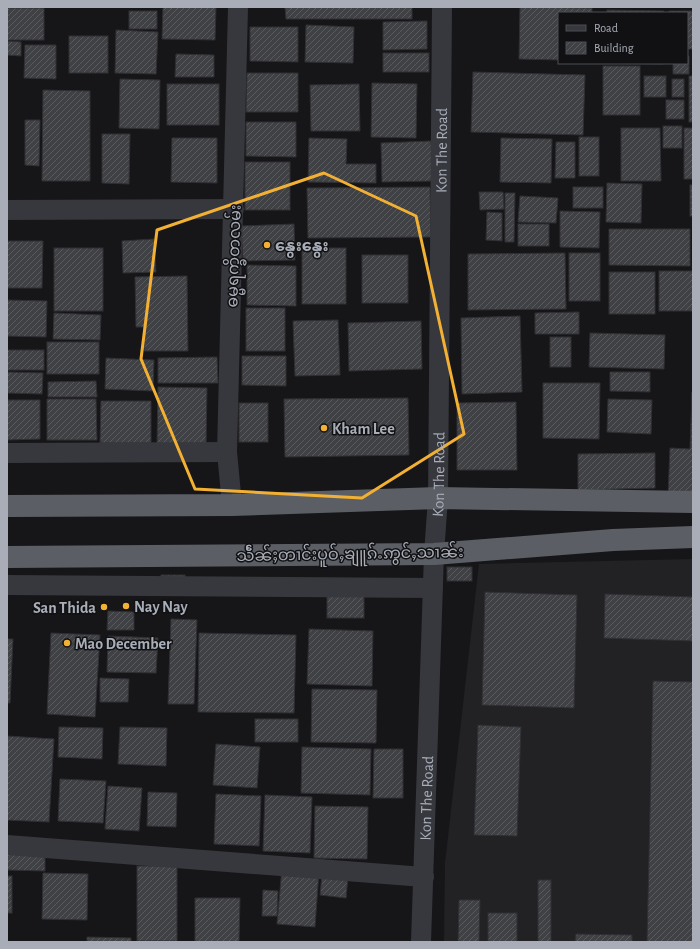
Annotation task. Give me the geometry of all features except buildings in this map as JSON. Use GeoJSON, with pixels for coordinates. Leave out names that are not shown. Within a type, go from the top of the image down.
{"type":"FeatureCollection","features":[{"type":"Feature","properties":{"kind":"highway"},"geometry":{"type":"LineString","coordinates":[[7,506],[232,505],[438,498],[693,502]]}},
{"type":"Feature","properties":{"kind":"highway","name":"သဵႅၼ်ႈတၢင်းပူဝ်ႇၶျူၵ်ႉဢွင်ႇသၢၼ်း"},"geometry":{"type":"LineString","coordinates":[[7,557],[434,554],[613,540],[693,537]]}},
{"type":"Feature","properties":{"kind":"street","name":"ဓမ္မရက္ခိတလမ်း"},"geometry":{"type":"LineString","coordinates":[[232,505],[227,452],[238,7]]}},
{"type":"Feature","properties":{"kind":"street","name":"Kon The Road"},"geometry":{"type":"LineString","coordinates":[[421,942],[434,554],[438,498],[442,7]]}},
{"type":"Feature","properties":{"kind":"street"},"geometry":{"type":"LineString","coordinates":[[7,210],[234,209]]}},
{"type":"Feature","properties":{"kind":"street"},"geometry":{"type":"LineString","coordinates":[[7,453],[227,452]]}},
{"type":"Feature","properties":{"kind":"street"},"geometry":{"type":"LineString","coordinates":[[7,585],[433,588]]}},
{"type":"Feature","properties":{"kind":"street"},"geometry":{"type":"LineString","coordinates":[[7,844],[424,877]]}},
{"type":"Feature","properties":{"kind":"highlighted area"},"geometry":{"type":"Polygon","coordinates":[[[324,173],[416,216],[464,434],[362,498],[195,489],[141,359],[157,230],[324,173]]]}},
{"type":"Feature","properties":{"kind":"shaded area"},"geometry":{"type":"Polygon","coordinates":[[[693,559],[693,942],[444,942],[445,863],[479,564],[693,559]]]}},
{"type":"Feature","properties":{"kind":"place","name":"နွေးနွေး"},"geometry":{"type":"Point","coordinates":[267,245]}},
{"type":"Feature","properties":{"kind":"place","name":"Kham Lee"},"geometry":{"type":"Point","coordinates":[324,428]}},
{"type":"Feature","properties":{"kind":"place","name":"Nay Nay"},"geometry":{"type":"Point","coordinates":[126,606]}},
{"type":"Feature","properties":{"kind":"place","name":"San Thida"},"geometry":{"type":"Point","coordinates":[104,607]}},
{"type":"Feature","properties":{"kind":"place","name":"Mao December"},"geometry":{"type":"Point","coordinates":[67,643]}}]}
